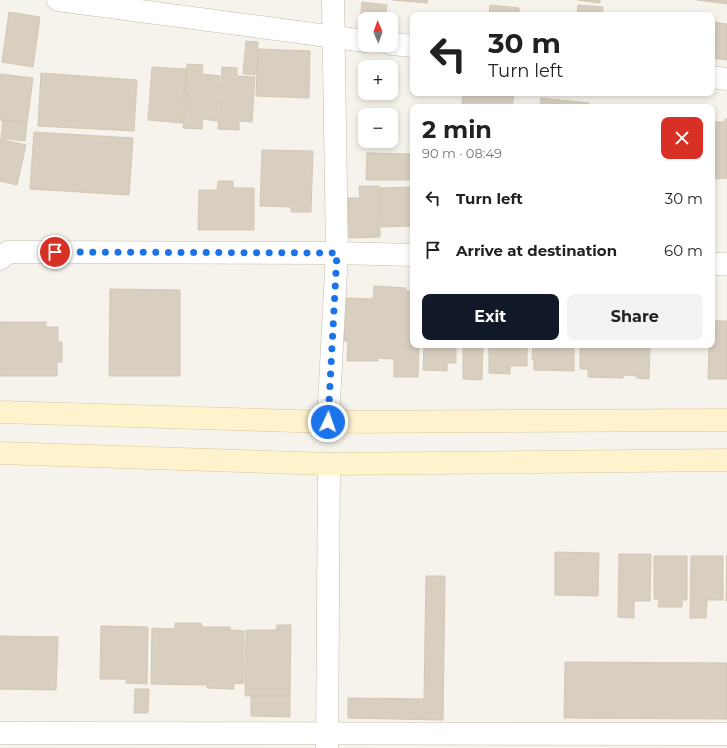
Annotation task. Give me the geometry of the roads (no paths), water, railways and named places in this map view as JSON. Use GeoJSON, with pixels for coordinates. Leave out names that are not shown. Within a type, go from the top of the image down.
{"type":"FeatureCollection","features":[{"type":"Feature","properties":{"kind":"street"},"geometry":{"type":"LineString","coordinates":[[58,0],[358,40]]}},
{"type":"Feature","properties":{"kind":"street"},"geometry":{"type":"LineString","coordinates":[[328,422],[337,253],[333,0]]}},
{"type":"Feature","properties":{"kind":"street"},"geometry":{"type":"LineString","coordinates":[[398,45],[410,46]]}},
{"type":"Feature","properties":{"kind":"street"},"geometry":{"type":"LineString","coordinates":[[715,78],[727,79]]}},
{"type":"Feature","properties":{"kind":"street"},"geometry":{"type":"LineString","coordinates":[[0,259],[8,252],[337,253],[410,255]]}},
{"type":"Feature","properties":{"kind":"street"},"geometry":{"type":"LineString","coordinates":[[715,264],[727,264]]}},
{"type":"Feature","properties":{"kind":"street"},"geometry":{"type":"LineString","coordinates":[[0,412],[328,422],[727,420]]}},
{"type":"Feature","properties":{"kind":"street"},"geometry":{"type":"LineString","coordinates":[[0,453],[329,464],[727,460]]}},
{"type":"Feature","properties":{"kind":"street"},"geometry":{"type":"LineString","coordinates":[[327,741],[329,464]]}},
{"type":"Feature","properties":{"kind":"street"},"geometry":{"type":"LineString","coordinates":[[0,732],[327,741],[727,734]]}}]}
